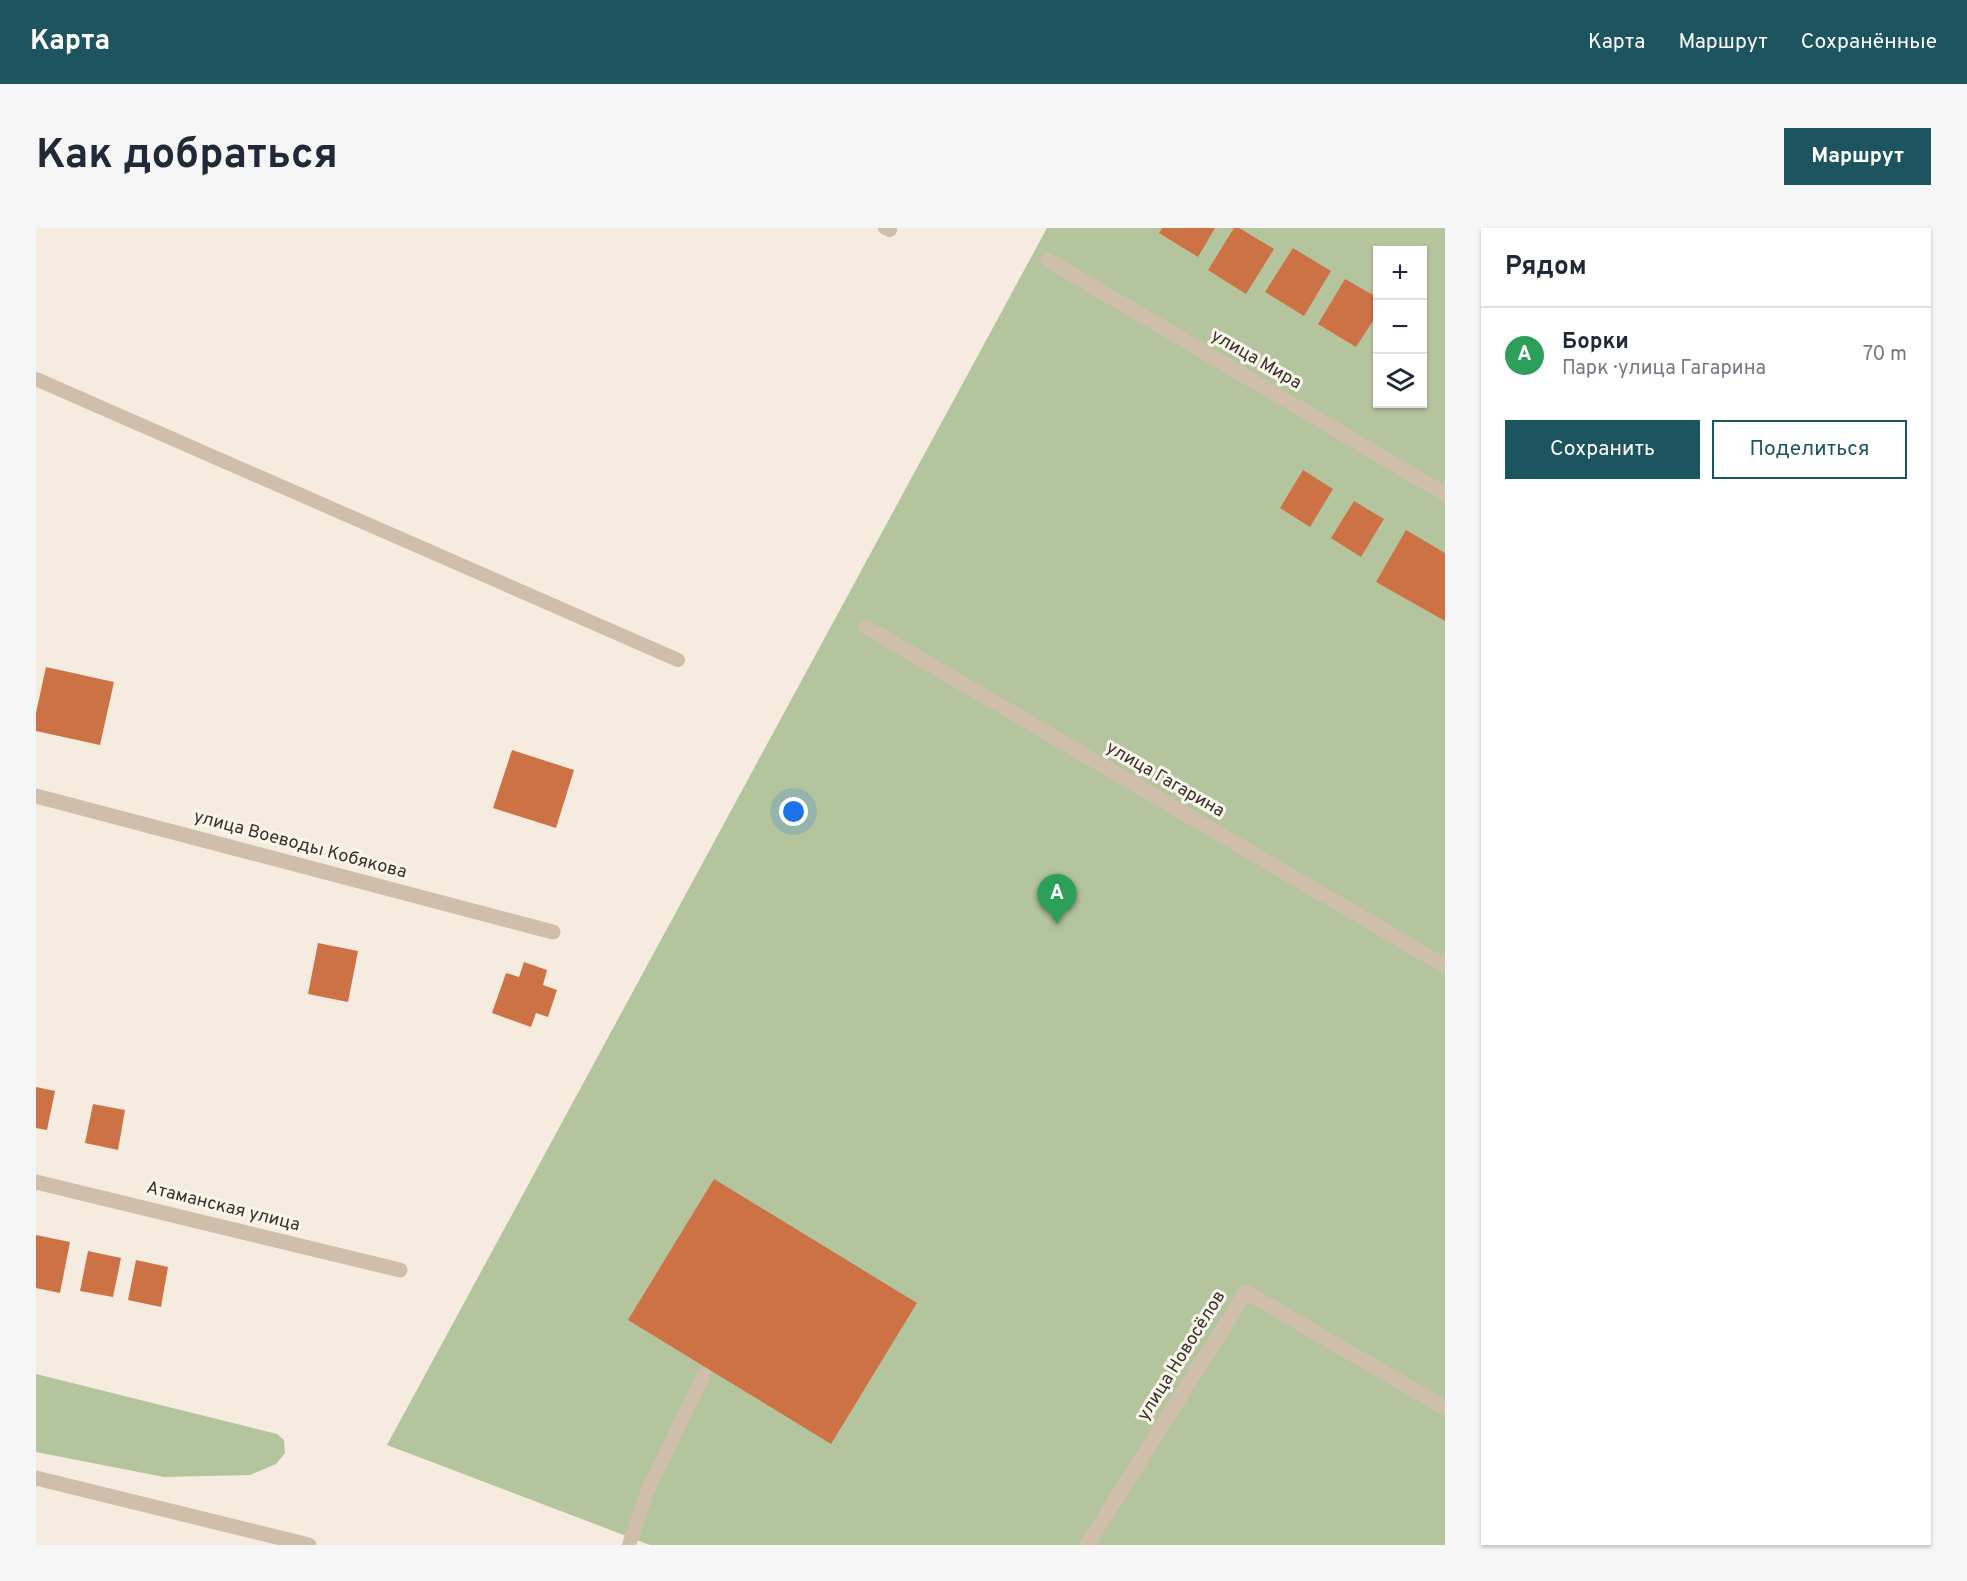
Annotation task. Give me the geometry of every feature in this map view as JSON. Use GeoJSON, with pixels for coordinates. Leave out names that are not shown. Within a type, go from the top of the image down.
{"type":"FeatureCollection","features":[{"type":"Feature","properties":{"kind":"street","name":"улица Мира"},"geometry":{"type":"LineString","coordinates":[[1048,260],[1445,494]]}},
{"type":"Feature","properties":{"kind":"street","name":"улица Гагарина"},"geometry":{"type":"LineString","coordinates":[[866,627],[1445,966]]}},
{"type":"Feature","properties":{"kind":"street","name":"улица Воеводы Кобякова"},"geometry":{"type":"LineString","coordinates":[[36,796],[553,932]]}},
{"type":"Feature","properties":{"kind":"street","name":"Атаманская улица"},"geometry":{"type":"LineString","coordinates":[[36,1182],[400,1270]]}},
{"type":"Feature","properties":{"kind":"street","name":"улица Новосёлов"},"geometry":{"type":"LineString","coordinates":[[1087,1545],[1246,1292],[1445,1408]]}},
{"type":"Feature","properties":{"kind":"street"},"geometry":{"type":"LineString","coordinates":[[36,1478],[309,1545]]}},
{"type":"Feature","properties":{"kind":"lane"},"geometry":{"type":"LineString","coordinates":[[36,379],[678,660]]}},
{"type":"Feature","properties":{"kind":"lane"},"geometry":{"type":"LineString","coordinates":[[629,1545],[648,1489],[704,1375]]}},
{"type":"Feature","properties":{"kind":"green space"},"geometry":{"type":"Polygon","coordinates":[[[1047,228],[1445,228],[1445,1545],[650,1545],[387,1445],[1047,228]]]}},
{"type":"Feature","properties":{"kind":"green space"},"geometry":{"type":"Polygon","coordinates":[[[36,1374],[277,1434],[284,1440],[285,1453],[276,1464],[250,1475],[164,1477],[36,1452],[36,1374]]]}},
{"type":"Feature","properties":{"kind":"building"},"geometry":{"type":"Polygon","coordinates":[[[1162,228],[1215,228],[1198,257],[1159,233],[1162,228]]]}},
{"type":"Feature","properties":{"kind":"building"},"geometry":{"type":"Polygon","coordinates":[[[1234,228],[1239,228],[1274,249],[1246,294],[1208,270],[1234,228]]]}},
{"type":"Feature","properties":{"kind":"building"},"geometry":{"type":"Polygon","coordinates":[[[1293,248],[1331,271],[1304,316],[1265,292],[1293,248]]]}},
{"type":"Feature","properties":{"kind":"building"},"geometry":{"type":"Polygon","coordinates":[[[1345,279],[1373,295],[1373,321],[1356,347],[1318,324],[1345,279]]]}},
{"type":"Feature","properties":{"kind":"building"},"geometry":{"type":"Polygon","coordinates":[[[1303,470],[1333,489],[1310,527],[1280,508],[1303,470]]]}},
{"type":"Feature","properties":{"kind":"building"},"geometry":{"type":"Polygon","coordinates":[[[1354,501],[1384,519],[1361,557],[1331,538],[1354,501]]]}},
{"type":"Feature","properties":{"kind":"building"},"geometry":{"type":"Polygon","coordinates":[[[1406,530],[1445,553],[1445,621],[1376,582],[1406,530]]]}},
{"type":"Feature","properties":{"kind":"building"},"geometry":{"type":"Polygon","coordinates":[[[46,667],[114,682],[100,745],[36,731],[36,713],[46,667]]]}},
{"type":"Feature","properties":{"kind":"building"},"geometry":{"type":"Polygon","coordinates":[[[512,750],[574,770],[556,828],[493,808],[512,750]]]}},
{"type":"Feature","properties":{"kind":"building"},"geometry":{"type":"Polygon","coordinates":[[[318,943],[358,951],[348,1002],[308,994],[318,943]]]}},
{"type":"Feature","properties":{"kind":"building"},"geometry":{"type":"Polygon","coordinates":[[[524,962],[547,970],[543,985],[557,990],[548,1017],[536,1013],[531,1027],[492,1013],[506,973],[519,977],[524,962]]]}},
{"type":"Feature","properties":{"kind":"building"},"geometry":{"type":"Polygon","coordinates":[[[36,1087],[55,1091],[47,1130],[36,1128],[36,1087]]]}},
{"type":"Feature","properties":{"kind":"building"},"geometry":{"type":"Polygon","coordinates":[[[93,1104],[125,1110],[118,1150],[85,1143],[93,1104]]]}},
{"type":"Feature","properties":{"kind":"building"},"geometry":{"type":"Polygon","coordinates":[[[714,1179],[917,1303],[831,1444],[628,1320],[714,1179]]]}},
{"type":"Feature","properties":{"kind":"building"},"geometry":{"type":"Polygon","coordinates":[[[36,1235],[70,1242],[60,1293],[36,1288],[36,1235]]]}},
{"type":"Feature","properties":{"kind":"building"},"geometry":{"type":"Polygon","coordinates":[[[88,1251],[121,1258],[113,1297],[80,1291],[88,1251]]]}},
{"type":"Feature","properties":{"kind":"building"},"geometry":{"type":"Polygon","coordinates":[[[136,1260],[168,1267],[161,1307],[128,1300],[136,1260]]]}},
{"type":"Feature","properties":{"kind":"place","name":"Борки"},"geometry":{"type":"Point","coordinates":[1057,924]}}]}
